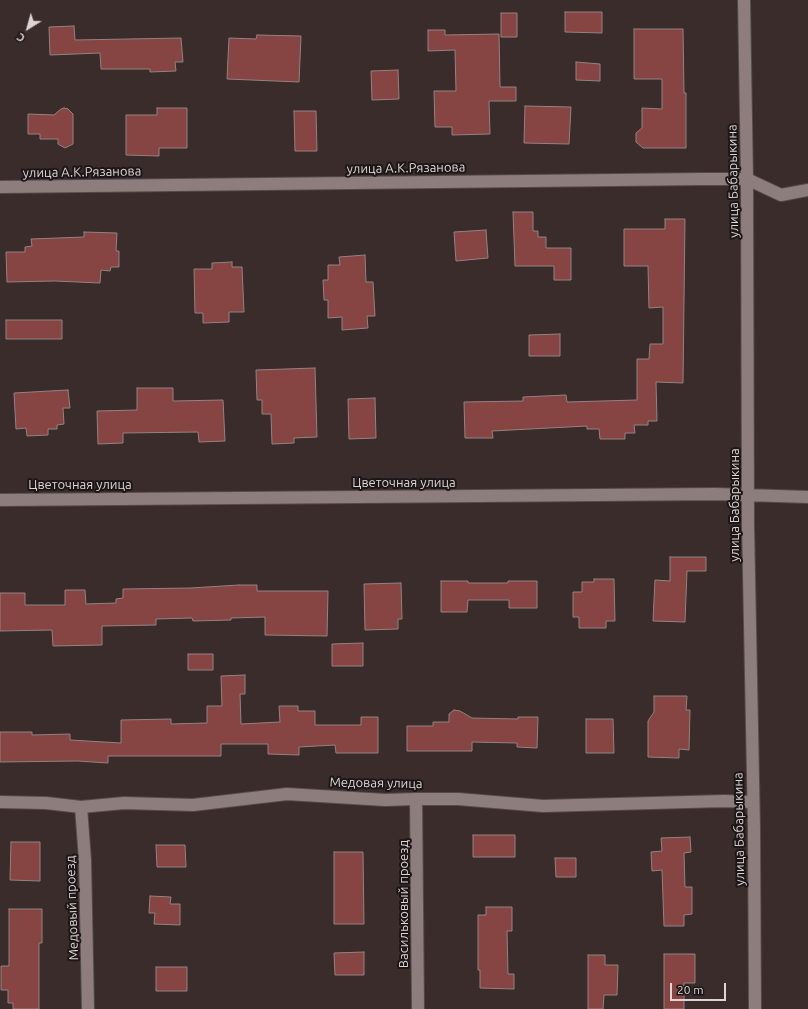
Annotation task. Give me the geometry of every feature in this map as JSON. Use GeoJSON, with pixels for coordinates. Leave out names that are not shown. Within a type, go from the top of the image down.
{"type":"FeatureCollection","features":[{"type":"Feature","properties":{"kind":"street","name":"улица Бабарыкина"},"geometry":{"type":"LineString","coordinates":[[744,0],[747,179],[748,496],[755,1009]]}},
{"type":"Feature","properties":{"kind":"street","name":"улица А.К.Рязанова"},"geometry":{"type":"LineString","coordinates":[[0,187],[747,179],[781,195],[808,190]]}},
{"type":"Feature","properties":{"kind":"street","name":"Цветочная улица"},"geometry":{"type":"LineString","coordinates":[[0,500],[715,494],[808,497]]}},
{"type":"Feature","properties":{"kind":"street","name":"Медовая улица"},"geometry":{"type":"LineString","coordinates":[[0,802],[46,803],[80,807],[124,803],[194,806],[287,794],[385,800],[458,798],[543,806],[724,801],[752,802]]}},
{"type":"Feature","properties":{"kind":"street","name":"Васильковый проезд"},"geometry":{"type":"LineString","coordinates":[[416,798],[418,1009]]}},
{"type":"Feature","properties":{"kind":"street","name":"Медовый проезд"},"geometry":{"type":"LineString","coordinates":[[80,807],[85,860],[88,1009]]}},
{"type":"Feature","properties":{"kind":"building"},"geometry":{"type":"Polygon","coordinates":[[[565,12],[602,12],[602,33],[565,32],[565,12]]]}},
{"type":"Feature","properties":{"kind":"building"},"geometry":{"type":"Polygon","coordinates":[[[501,13],[517,13],[517,37],[501,37],[501,13]]]}},
{"type":"Feature","properties":{"kind":"building"},"geometry":{"type":"Polygon","coordinates":[[[74,26],[75,40],[181,38],[183,62],[175,62],[176,71],[150,72],[150,69],[101,69],[100,53],[50,55],[49,27],[74,26]]]}},
{"type":"Feature","properties":{"kind":"building"},"geometry":{"type":"Polygon","coordinates":[[[634,29],[683,29],[684,93],[686,93],[686,148],[643,148],[636,142],[636,133],[642,128],[642,108],[662,109],[662,79],[634,79],[634,29]]]}},
{"type":"Feature","properties":{"kind":"building"},"geometry":{"type":"Polygon","coordinates":[[[428,30],[445,30],[445,35],[499,34],[500,87],[516,87],[516,101],[489,101],[490,134],[452,135],[452,127],[435,127],[434,91],[456,91],[455,50],[428,51],[428,30]]]}},
{"type":"Feature","properties":{"kind":"building"},"geometry":{"type":"Polygon","coordinates":[[[257,35],[301,36],[299,82],[227,79],[229,38],[256,39],[257,35]]]}},
{"type":"Feature","properties":{"kind":"building"},"geometry":{"type":"Polygon","coordinates":[[[576,62],[600,64],[600,81],[576,80],[576,62]]]}},
{"type":"Feature","properties":{"kind":"building"},"geometry":{"type":"Polygon","coordinates":[[[398,70],[399,99],[372,100],[371,71],[398,70]]]}},
{"type":"Feature","properties":{"kind":"building"},"geometry":{"type":"Polygon","coordinates":[[[525,106],[571,107],[569,144],[524,143],[525,106]]]}},
{"type":"Feature","properties":{"kind":"building"},"geometry":{"type":"Polygon","coordinates":[[[64,108],[68,109],[73,114],[73,144],[65,148],[58,144],[58,139],[40,139],[40,134],[28,134],[28,114],[54,115],[64,108]]]}},
{"type":"Feature","properties":{"kind":"building"},"geometry":{"type":"Polygon","coordinates":[[[157,108],[187,108],[187,148],[159,148],[159,156],[126,155],[126,115],[157,115],[157,108]]]}},
{"type":"Feature","properties":{"kind":"building"},"geometry":{"type":"Polygon","coordinates":[[[294,111],[316,111],[317,151],[295,151],[294,111]]]}},
{"type":"Feature","properties":{"kind":"building"},"geometry":{"type":"Polygon","coordinates":[[[513,212],[533,212],[533,231],[538,231],[538,237],[546,237],[546,248],[571,248],[571,280],[554,280],[554,266],[515,266],[513,212]]]}},
{"type":"Feature","properties":{"kind":"building"},"geometry":{"type":"Polygon","coordinates":[[[665,219],[685,219],[683,383],[656,382],[657,421],[648,421],[648,425],[634,425],[635,433],[625,433],[625,439],[600,439],[599,429],[587,429],[587,426],[492,431],[493,438],[465,438],[464,402],[523,401],[523,397],[566,395],[567,402],[637,400],[637,359],[649,359],[650,344],[663,344],[663,307],[649,308],[648,266],[624,266],[624,229],[665,229],[665,219]]]}},
{"type":"Feature","properties":{"kind":"building"},"geometry":{"type":"Polygon","coordinates":[[[486,230],[488,258],[456,261],[454,232],[486,230]]]}},
{"type":"Feature","properties":{"kind":"building"},"geometry":{"type":"Polygon","coordinates":[[[84,232],[117,233],[116,251],[119,251],[119,267],[111,267],[110,271],[101,270],[100,283],[55,281],[7,282],[6,252],[25,252],[25,247],[32,246],[31,239],[84,237],[84,232]]]}},
{"type":"Feature","properties":{"kind":"building"},"geometry":{"type":"Polygon","coordinates":[[[365,255],[366,282],[373,282],[375,316],[367,316],[368,328],[342,330],[342,317],[328,318],[328,300],[324,300],[323,280],[328,280],[328,265],[340,265],[339,257],[365,255]]]}},
{"type":"Feature","properties":{"kind":"building"},"geometry":{"type":"Polygon","coordinates":[[[232,262],[232,267],[242,267],[244,312],[229,312],[229,322],[203,323],[203,313],[195,313],[194,269],[212,269],[212,263],[232,262]]]}},
{"type":"Feature","properties":{"kind":"building"},"geometry":{"type":"Polygon","coordinates":[[[6,320],[62,320],[62,339],[6,339],[6,320]]]}},
{"type":"Feature","properties":{"kind":"building"},"geometry":{"type":"Polygon","coordinates":[[[560,334],[560,356],[529,356],[529,335],[560,334]]]}},
{"type":"Feature","properties":{"kind":"building"},"geometry":{"type":"Polygon","coordinates":[[[315,368],[317,437],[294,438],[294,443],[272,444],[271,414],[262,414],[262,400],[257,400],[256,370],[315,368]]]}},
{"type":"Feature","properties":{"kind":"building"},"geometry":{"type":"Polygon","coordinates":[[[137,388],[173,388],[173,401],[223,400],[225,441],[199,442],[198,432],[123,433],[123,443],[98,444],[97,411],[137,410],[137,388]]]}},
{"type":"Feature","properties":{"kind":"building"},"geometry":{"type":"Polygon","coordinates":[[[68,390],[70,408],[63,408],[64,424],[57,425],[57,429],[48,429],[48,435],[27,436],[26,428],[16,429],[14,393],[68,390]]]}},
{"type":"Feature","properties":{"kind":"building"},"geometry":{"type":"Polygon","coordinates":[[[375,398],[376,438],[349,439],[348,399],[375,398]]]}},
{"type":"Feature","properties":{"kind":"building"},"geometry":{"type":"Polygon","coordinates":[[[670,557],[706,557],[706,571],[687,571],[685,622],[653,621],[655,580],[670,581],[670,557]]]}},
{"type":"Feature","properties":{"kind":"building"},"geometry":{"type":"Polygon","coordinates":[[[594,579],[614,579],[615,621],[606,621],[606,628],[579,628],[579,617],[573,617],[573,592],[582,592],[582,582],[594,582],[594,579]]]}},
{"type":"Feature","properties":{"kind":"building"},"geometry":{"type":"Polygon","coordinates":[[[441,581],[508,583],[508,581],[537,581],[537,608],[509,608],[509,600],[468,600],[467,612],[441,612],[441,581]]]}},
{"type":"Feature","properties":{"kind":"building"},"geometry":{"type":"Polygon","coordinates":[[[401,583],[402,619],[398,619],[398,629],[365,630],[364,584],[401,583]]]}},
{"type":"Feature","properties":{"kind":"building"},"geometry":{"type":"Polygon","coordinates":[[[257,585],[257,591],[328,591],[327,636],[265,635],[265,617],[193,621],[192,618],[156,619],[156,625],[102,626],[102,645],[53,646],[52,630],[0,631],[0,593],[25,593],[25,605],[65,605],[65,590],[85,590],[86,604],[116,603],[116,599],[123,598],[123,589],[191,588],[257,585]]]}},
{"type":"Feature","properties":{"kind":"building"},"geometry":{"type":"Polygon","coordinates":[[[363,643],[363,666],[332,666],[332,644],[363,643]]]}},
{"type":"Feature","properties":{"kind":"building"},"geometry":{"type":"Polygon","coordinates":[[[188,654],[213,654],[213,670],[188,670],[188,654]]]}},
{"type":"Feature","properties":{"kind":"building"},"geometry":{"type":"Polygon","coordinates":[[[245,675],[245,694],[240,694],[241,724],[280,722],[279,706],[298,706],[298,711],[315,711],[315,725],[361,725],[361,717],[378,717],[378,753],[336,753],[335,745],[299,747],[299,755],[268,754],[268,744],[221,744],[221,756],[108,756],[108,763],[77,761],[0,762],[0,732],[32,732],[32,735],[70,734],[70,740],[121,743],[121,720],[171,719],[171,724],[207,723],[207,706],[222,706],[221,676],[245,675]]]}},
{"type":"Feature","properties":{"kind":"building"},"geometry":{"type":"Polygon","coordinates":[[[654,696],[687,696],[686,710],[690,710],[689,750],[679,749],[679,758],[648,757],[648,721],[654,712],[654,696]]]}},
{"type":"Feature","properties":{"kind":"building"},"geometry":{"type":"Polygon","coordinates":[[[454,710],[460,711],[472,718],[518,719],[518,717],[538,717],[537,748],[517,747],[517,743],[472,742],[472,751],[407,751],[407,726],[433,726],[433,722],[449,722],[449,714],[454,710]]]}},
{"type":"Feature","properties":{"kind":"building"},"geometry":{"type":"Polygon","coordinates":[[[586,719],[613,719],[614,753],[586,753],[586,719]]]}},
{"type":"Feature","properties":{"kind":"building"},"geometry":{"type":"Polygon","coordinates":[[[473,835],[515,835],[515,857],[473,857],[473,835]]]}},
{"type":"Feature","properties":{"kind":"building"},"geometry":{"type":"Polygon","coordinates":[[[690,837],[691,852],[684,853],[685,887],[692,887],[692,914],[684,915],[684,926],[664,926],[662,870],[652,871],[651,852],[662,851],[661,838],[690,837]]]}},
{"type":"Feature","properties":{"kind":"building"},"geometry":{"type":"Polygon","coordinates":[[[11,842],[40,842],[40,881],[10,880],[11,842]]]}},
{"type":"Feature","properties":{"kind":"building"},"geometry":{"type":"Polygon","coordinates":[[[156,845],[185,845],[186,867],[157,867],[156,845]]]}},
{"type":"Feature","properties":{"kind":"building"},"geometry":{"type":"Polygon","coordinates":[[[334,852],[363,852],[364,924],[334,924],[334,852]]]}},
{"type":"Feature","properties":{"kind":"building"},"geometry":{"type":"Polygon","coordinates":[[[555,858],[576,858],[576,877],[556,877],[555,858]]]}},
{"type":"Feature","properties":{"kind":"building"},"geometry":{"type":"Polygon","coordinates":[[[150,896],[171,897],[170,904],[180,904],[180,925],[154,924],[155,913],[149,913],[150,896]]]}},
{"type":"Feature","properties":{"kind":"building"},"geometry":{"type":"Polygon","coordinates":[[[486,907],[512,907],[512,931],[507,931],[508,974],[514,974],[514,989],[480,988],[480,970],[478,970],[478,915],[486,915],[486,907]]]}},
{"type":"Feature","properties":{"kind":"building"},"geometry":{"type":"Polygon","coordinates":[[[9,909],[42,909],[42,943],[39,943],[39,1009],[13,1009],[13,1003],[8,1003],[8,990],[1,990],[1,966],[9,966],[9,909]]]}},
{"type":"Feature","properties":{"kind":"building"},"geometry":{"type":"Polygon","coordinates":[[[364,952],[364,975],[335,975],[334,953],[364,952]]]}},
{"type":"Feature","properties":{"kind":"building"},"geometry":{"type":"Polygon","coordinates":[[[664,954],[695,954],[695,983],[684,983],[684,1009],[664,1009],[664,954]]]}},
{"type":"Feature","properties":{"kind":"building"},"geometry":{"type":"Polygon","coordinates":[[[588,955],[605,955],[605,965],[618,965],[617,995],[604,995],[603,1009],[588,1009],[588,955]]]}},
{"type":"Feature","properties":{"kind":"building"},"geometry":{"type":"Polygon","coordinates":[[[156,967],[187,967],[187,991],[156,991],[156,967]]]}}]}
